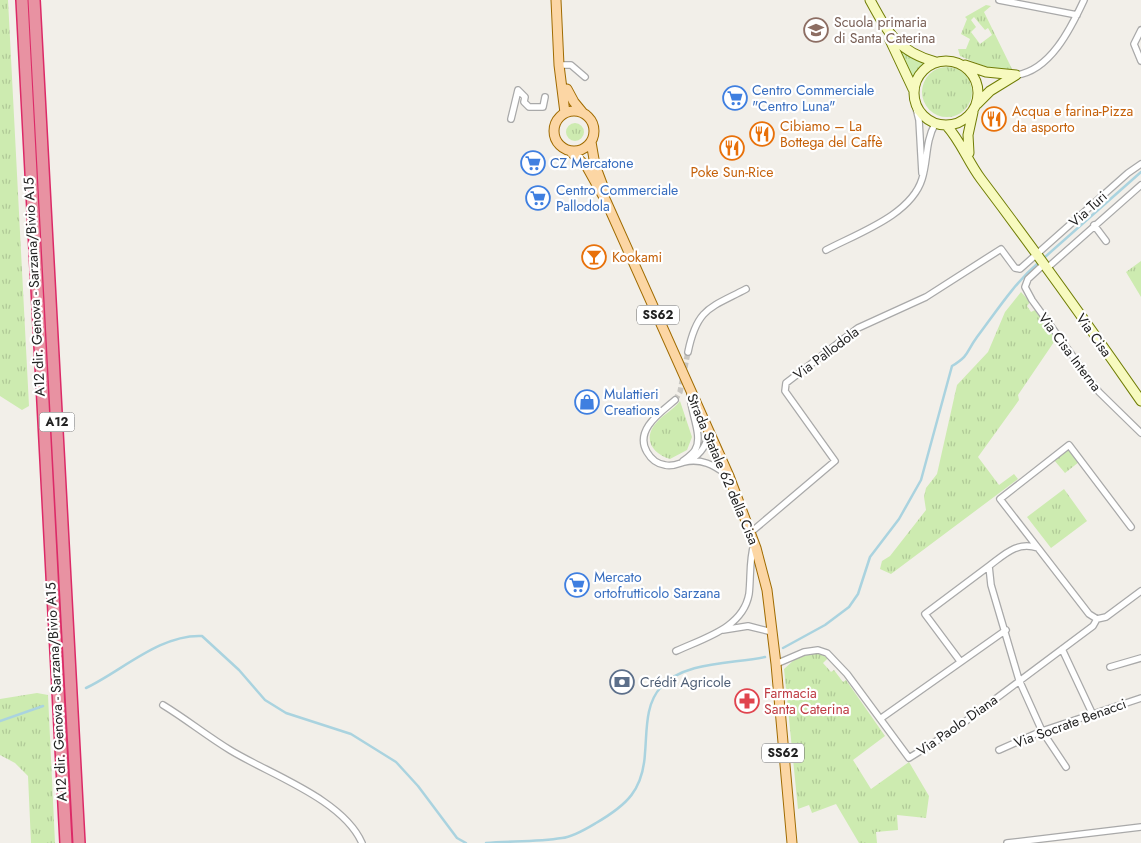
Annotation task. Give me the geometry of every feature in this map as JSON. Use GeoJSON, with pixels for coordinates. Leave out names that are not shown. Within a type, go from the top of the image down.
{"type":"FeatureCollection","features":[{"type":"Feature","properties":{"kind":"highway","name":"A12"},"geometry":{"type":"LineString","coordinates":[[22,0],[66,843]]}},
{"type":"Feature","properties":{"kind":"highway","name":"A12 dir. Genova - Sarzana/Bivio A15"},"geometry":{"type":"LineString","coordinates":[[34,0],[79,843]]}},
{"type":"Feature","properties":{"kind":"main road","name":"Strada Statale 62 della Cisa"},"geometry":{"type":"LineString","coordinates":[[556,0],[565,114],[557,121],[555,135],[560,146],[570,151],[587,168],[606,201],[729,476],[755,543],[767,590],[776,664],[792,843]]}},
{"type":"Feature","properties":{"kind":"main road","name":"Strada Statale 62 della Cisa"},"geometry":{"type":"LineString","coordinates":[[560,65],[569,94],[594,125],[595,134],[591,142],[595,165],[606,201]]}},
{"type":"Feature","properties":{"kind":"main road"},"geometry":{"type":"LineString","coordinates":[[565,114],[574,111],[584,114]]}},
{"type":"Feature","properties":{"kind":"main road"},"geometry":{"type":"LineString","coordinates":[[570,151],[584,149],[591,142]]}},
{"type":"Feature","properties":{"kind":"street"},"geometry":{"type":"LineString","coordinates":[[870,0],[896,43],[918,57],[936,62]]}},
{"type":"Feature","properties":{"kind":"street"},"geometry":{"type":"LineString","coordinates":[[999,0],[1077,16]]}},
{"type":"Feature","properties":{"kind":"street"},"geometry":{"type":"LineString","coordinates":[[915,104],[927,119],[935,124],[946,125],[964,120],[990,91],[1016,75],[1033,70],[1048,56],[1064,38],[1084,0]]}},
{"type":"Feature","properties":{"kind":"street"},"geometry":{"type":"LineString","coordinates":[[882,21],[914,89],[920,136],[922,180]]}},
{"type":"Feature","properties":{"kind":"street"},"geometry":{"type":"LineString","coordinates":[[1141,30],[1134,44],[1141,61]]}},
{"type":"Feature","properties":{"kind":"street"},"geometry":{"type":"LineString","coordinates":[[914,89],[921,72],[936,62],[944,60],[986,72],[1016,75]]}},
{"type":"Feature","properties":{"kind":"street"},"geometry":{"type":"LineString","coordinates":[[959,63],[968,68],[978,85],[976,106]]}},
{"type":"Feature","properties":{"kind":"street"},"geometry":{"type":"LineString","coordinates":[[560,65],[571,65],[585,76]]}},
{"type":"Feature","properties":{"kind":"street"},"geometry":{"type":"LineString","coordinates":[[511,119],[518,90],[525,97],[524,102],[529,107],[543,107],[545,98]]}},
{"type":"Feature","properties":{"kind":"street","name":"Via Cisa"},"geometry":{"type":"LineString","coordinates":[[976,106],[967,145],[977,175]]}},
{"type":"Feature","properties":{"kind":"street"},"geometry":{"type":"LineString","coordinates":[[826,250],[898,212],[918,191],[922,180],[926,147],[935,124]]}},
{"type":"Feature","properties":{"kind":"street","name":"Via Cisa"},"geometry":{"type":"LineString","coordinates":[[946,125],[956,135],[977,175],[1141,401]]}},
{"type":"Feature","properties":{"kind":"street","name":"Via Turi"},"geometry":{"type":"LineString","coordinates":[[1036,254],[1128,173],[1141,164]]}},
{"type":"Feature","properties":{"kind":"street"},"geometry":{"type":"LineString","coordinates":[[1045,267],[1141,185]]}},
{"type":"Feature","properties":{"kind":"street"},"geometry":{"type":"LineString","coordinates":[[1094,225],[1106,241]]}},
{"type":"Feature","properties":{"kind":"street","name":"Via Pallodola"},"geometry":{"type":"LineString","coordinates":[[750,533],[835,461],[785,391],[786,383],[858,328],[926,297],[1001,249],[1014,268],[1020,269],[1036,254]]}},
{"type":"Feature","properties":{"kind":"street","name":"Via Cisa Interna"},"geometry":{"type":"LineString","coordinates":[[1045,267],[1028,279],[1025,287],[1032,300],[1099,392],[1141,433]]}},
{"type":"Feature","properties":{"kind":"street"},"geometry":{"type":"LineString","coordinates":[[688,352],[692,332],[697,320],[705,310],[746,289]]}},
{"type":"Feature","properties":{"kind":"street"},"geometry":{"type":"LineString","coordinates":[[682,463],[695,450],[698,437],[690,406],[691,390]]}},
{"type":"Feature","properties":{"kind":"street"},"geometry":{"type":"LineString","coordinates":[[675,400],[654,417],[647,428],[644,448],[650,457],[657,463],[667,466],[699,460],[719,468],[729,476]]}},
{"type":"Feature","properties":{"kind":"street"},"geometry":{"type":"LineString","coordinates":[[682,463],[700,452],[707,440],[708,428]]}},
{"type":"Feature","properties":{"kind":"street"},"geometry":{"type":"LineString","coordinates":[[1097,619],[1089,614],[1000,499],[1069,445],[1131,527]]}},
{"type":"Feature","properties":{"kind":"street"},"geometry":{"type":"LineString","coordinates":[[723,630],[745,609],[749,592],[750,558],[755,543]]}},
{"type":"Feature","properties":{"kind":"street"},"geometry":{"type":"LineString","coordinates":[[960,662],[925,614],[1019,545],[1038,548]]}},
{"type":"Feature","properties":{"kind":"street"},"geometry":{"type":"LineString","coordinates":[[989,566],[991,585],[1006,630],[1019,680],[1042,731],[1066,767]]}},
{"type":"Feature","properties":{"kind":"street","name":"Via Paolo Diana"},"geometry":{"type":"LineString","coordinates":[[776,664],[804,652],[818,650],[827,653],[847,674],[909,758],[954,730],[1093,626],[1097,619],[1106,617],[1141,591]]}},
{"type":"Feature","properties":{"kind":"street"},"geometry":{"type":"LineString","coordinates":[[676,651],[723,630],[748,626],[772,632]]}},
{"type":"Feature","properties":{"kind":"street"},"geometry":{"type":"LineString","coordinates":[[880,719],[1006,630]]}},
{"type":"Feature","properties":{"kind":"street"},"geometry":{"type":"LineString","coordinates":[[1062,649],[1092,713]]}},
{"type":"Feature","properties":{"kind":"street"},"geometry":{"type":"LineString","coordinates":[[1110,667],[1141,658]]}},
{"type":"Feature","properties":{"kind":"street","name":"Via Socrate Benacci"},"geometry":{"type":"LineString","coordinates":[[999,750],[1042,731],[1141,698]]}},
{"type":"Feature","properties":{"kind":"street"},"geometry":{"type":"LineString","coordinates":[[163,704],[254,764],[320,799],[345,819],[362,843]]}},
{"type":"Feature","properties":{"kind":"street"},"geometry":{"type":"LineString","coordinates":[[1006,843],[1141,827]]}},
{"type":"Feature","properties":{"kind":"green space"},"geometry":{"type":"Polygon","coordinates":[[[0,0],[8,0],[29,406],[22,410],[0,396],[0,0]]]}},
{"type":"Feature","properties":{"kind":"green space"},"geometry":{"type":"Polygon","coordinates":[[[986,5],[991,6],[984,12],[1012,69],[992,68],[960,56],[958,49],[966,49],[970,39],[961,34],[967,19],[965,17],[986,5]],[[974,17],[971,20],[976,27],[971,32],[980,44],[992,35],[988,28],[985,30],[974,17]]]}},
{"type":"Feature","properties":{"kind":"green space"},"geometry":{"type":"Polygon","coordinates":[[[896,45],[927,61],[919,68],[913,80],[896,45]]]}},
{"type":"Feature","properties":{"kind":"green space"},"geometry":{"type":"Polygon","coordinates":[[[942,67],[952,67],[965,74],[972,87],[972,97],[965,110],[952,117],[942,117],[933,113],[926,106],[922,97],[922,87],[926,78],[933,71],[942,67]]]}},
{"type":"Feature","properties":{"kind":"green space"},"geometry":{"type":"Polygon","coordinates":[[[575,123],[581,126],[584,132],[581,138],[575,141],[569,138],[566,132],[569,126],[575,123]]]}},
{"type":"Feature","properties":{"kind":"green space"},"geometry":{"type":"Polygon","coordinates":[[[1141,261],[1141,297],[1126,272],[1141,261]]]}},
{"type":"Feature","properties":{"kind":"green space"},"geometry":{"type":"Polygon","coordinates":[[[1021,292],[1030,302],[1027,306],[1031,312],[1035,310],[1056,339],[1018,395],[1019,400],[978,457],[999,485],[1014,474],[1018,479],[891,574],[880,569],[882,561],[890,556],[926,510],[924,497],[926,488],[937,474],[957,385],[988,352],[1005,312],[1021,292]]]}},
{"type":"Feature","properties":{"kind":"green space"},"geometry":{"type":"Polygon","coordinates":[[[680,401],[692,437],[687,450],[670,459],[654,449],[651,445],[650,434],[657,422],[680,401]]]}},
{"type":"Feature","properties":{"kind":"green space"},"geometry":{"type":"Polygon","coordinates":[[[1068,450],[1079,462],[1065,473],[1054,460],[1068,450]]]}},
{"type":"Feature","properties":{"kind":"green space"},"geometry":{"type":"Polygon","coordinates":[[[1064,489],[1087,521],[1051,548],[1027,517],[1064,489]]]}},
{"type":"Feature","properties":{"kind":"green space"},"geometry":{"type":"Polygon","coordinates":[[[812,653],[828,658],[823,663],[831,672],[834,670],[843,682],[846,680],[885,736],[853,760],[871,789],[909,762],[929,796],[926,818],[897,815],[898,830],[876,832],[877,843],[859,843],[836,804],[812,813],[809,805],[798,809],[784,669],[794,660],[812,653]]]}},
{"type":"Feature","properties":{"kind":"green space"},"geometry":{"type":"Polygon","coordinates":[[[37,693],[48,695],[55,843],[31,843],[28,776],[15,763],[0,755],[0,699],[37,693]]]}},
{"type":"Feature","properties":{"kind":"waterway"},"geometry":{"type":"LineString","coordinates":[[1045,257],[1141,172]]}},
{"type":"Feature","properties":{"kind":"waterway"},"geometry":{"type":"LineString","coordinates":[[783,648],[825,625],[849,607],[858,594],[870,557],[899,519],[921,480],[952,366],[965,356],[1005,299],[1037,264]]}},
{"type":"Feature","properties":{"kind":"waterway"},"geometry":{"type":"LineString","coordinates":[[86,688],[156,647],[186,637],[202,636],[239,670],[265,700],[286,713],[351,734],[396,762],[418,786],[457,838],[466,843]]}},
{"type":"Feature","properties":{"kind":"waterway"},"geometry":{"type":"LineString","coordinates":[[486,843],[566,837],[607,816],[625,803],[637,787],[644,766],[649,710],[652,701],[661,687],[682,672],[710,665],[765,657]]}},
{"type":"Feature","properties":{"kind":"waterway"},"geometry":{"type":"LineString","coordinates":[[0,721],[43,706]]}},
{"type":"Feature","properties":{"kind":"tunnel"},"geometry":{"type":"LineString","coordinates":[[675,400],[680,392],[688,352]]}},
{"type":"Feature","properties":{"kind":"place","name":"Scuola primaria di Santa Caterina"},"geometry":{"type":"Point","coordinates":[816,30]}},
{"type":"Feature","properties":{"kind":"place","name":"Centro Commerciale \"Centro Luna\""},"geometry":{"type":"Point","coordinates":[735,98]}},
{"type":"Feature","properties":{"kind":"place","name":"Acqua e farina-Pizza da asporto"},"geometry":{"type":"Point","coordinates":[994,119]}},
{"type":"Feature","properties":{"kind":"place","name":"Cibiamo – La Bottega del Caffè"},"geometry":{"type":"Point","coordinates":[762,134]}},
{"type":"Feature","properties":{"kind":"place","name":"Poke Sun-Rice"},"geometry":{"type":"Point","coordinates":[732,148]}},
{"type":"Feature","properties":{"kind":"place","name":"CZ Mercatone"},"geometry":{"type":"Point","coordinates":[533,163]}},
{"type":"Feature","properties":{"kind":"place","name":"Centro Commerciale Pallodola"},"geometry":{"type":"Point","coordinates":[538,198]}},
{"type":"Feature","properties":{"kind":"place","name":"Kookami"},"geometry":{"type":"Point","coordinates":[594,257]}},
{"type":"Feature","properties":{"kind":"place","name":"Mulattieri Creations"},"geometry":{"type":"Point","coordinates":[587,402]}},
{"type":"Feature","properties":{"kind":"place","name":"Mercato ortofrutticolo Sarzana"},"geometry":{"type":"Point","coordinates":[577,585]}},
{"type":"Feature","properties":{"kind":"place","name":"Crédit Agricole"},"geometry":{"type":"Point","coordinates":[622,682]}},
{"type":"Feature","properties":{"kind":"place","name":"Farmacia Santa Caterina"},"geometry":{"type":"Point","coordinates":[747,701]}}]}
